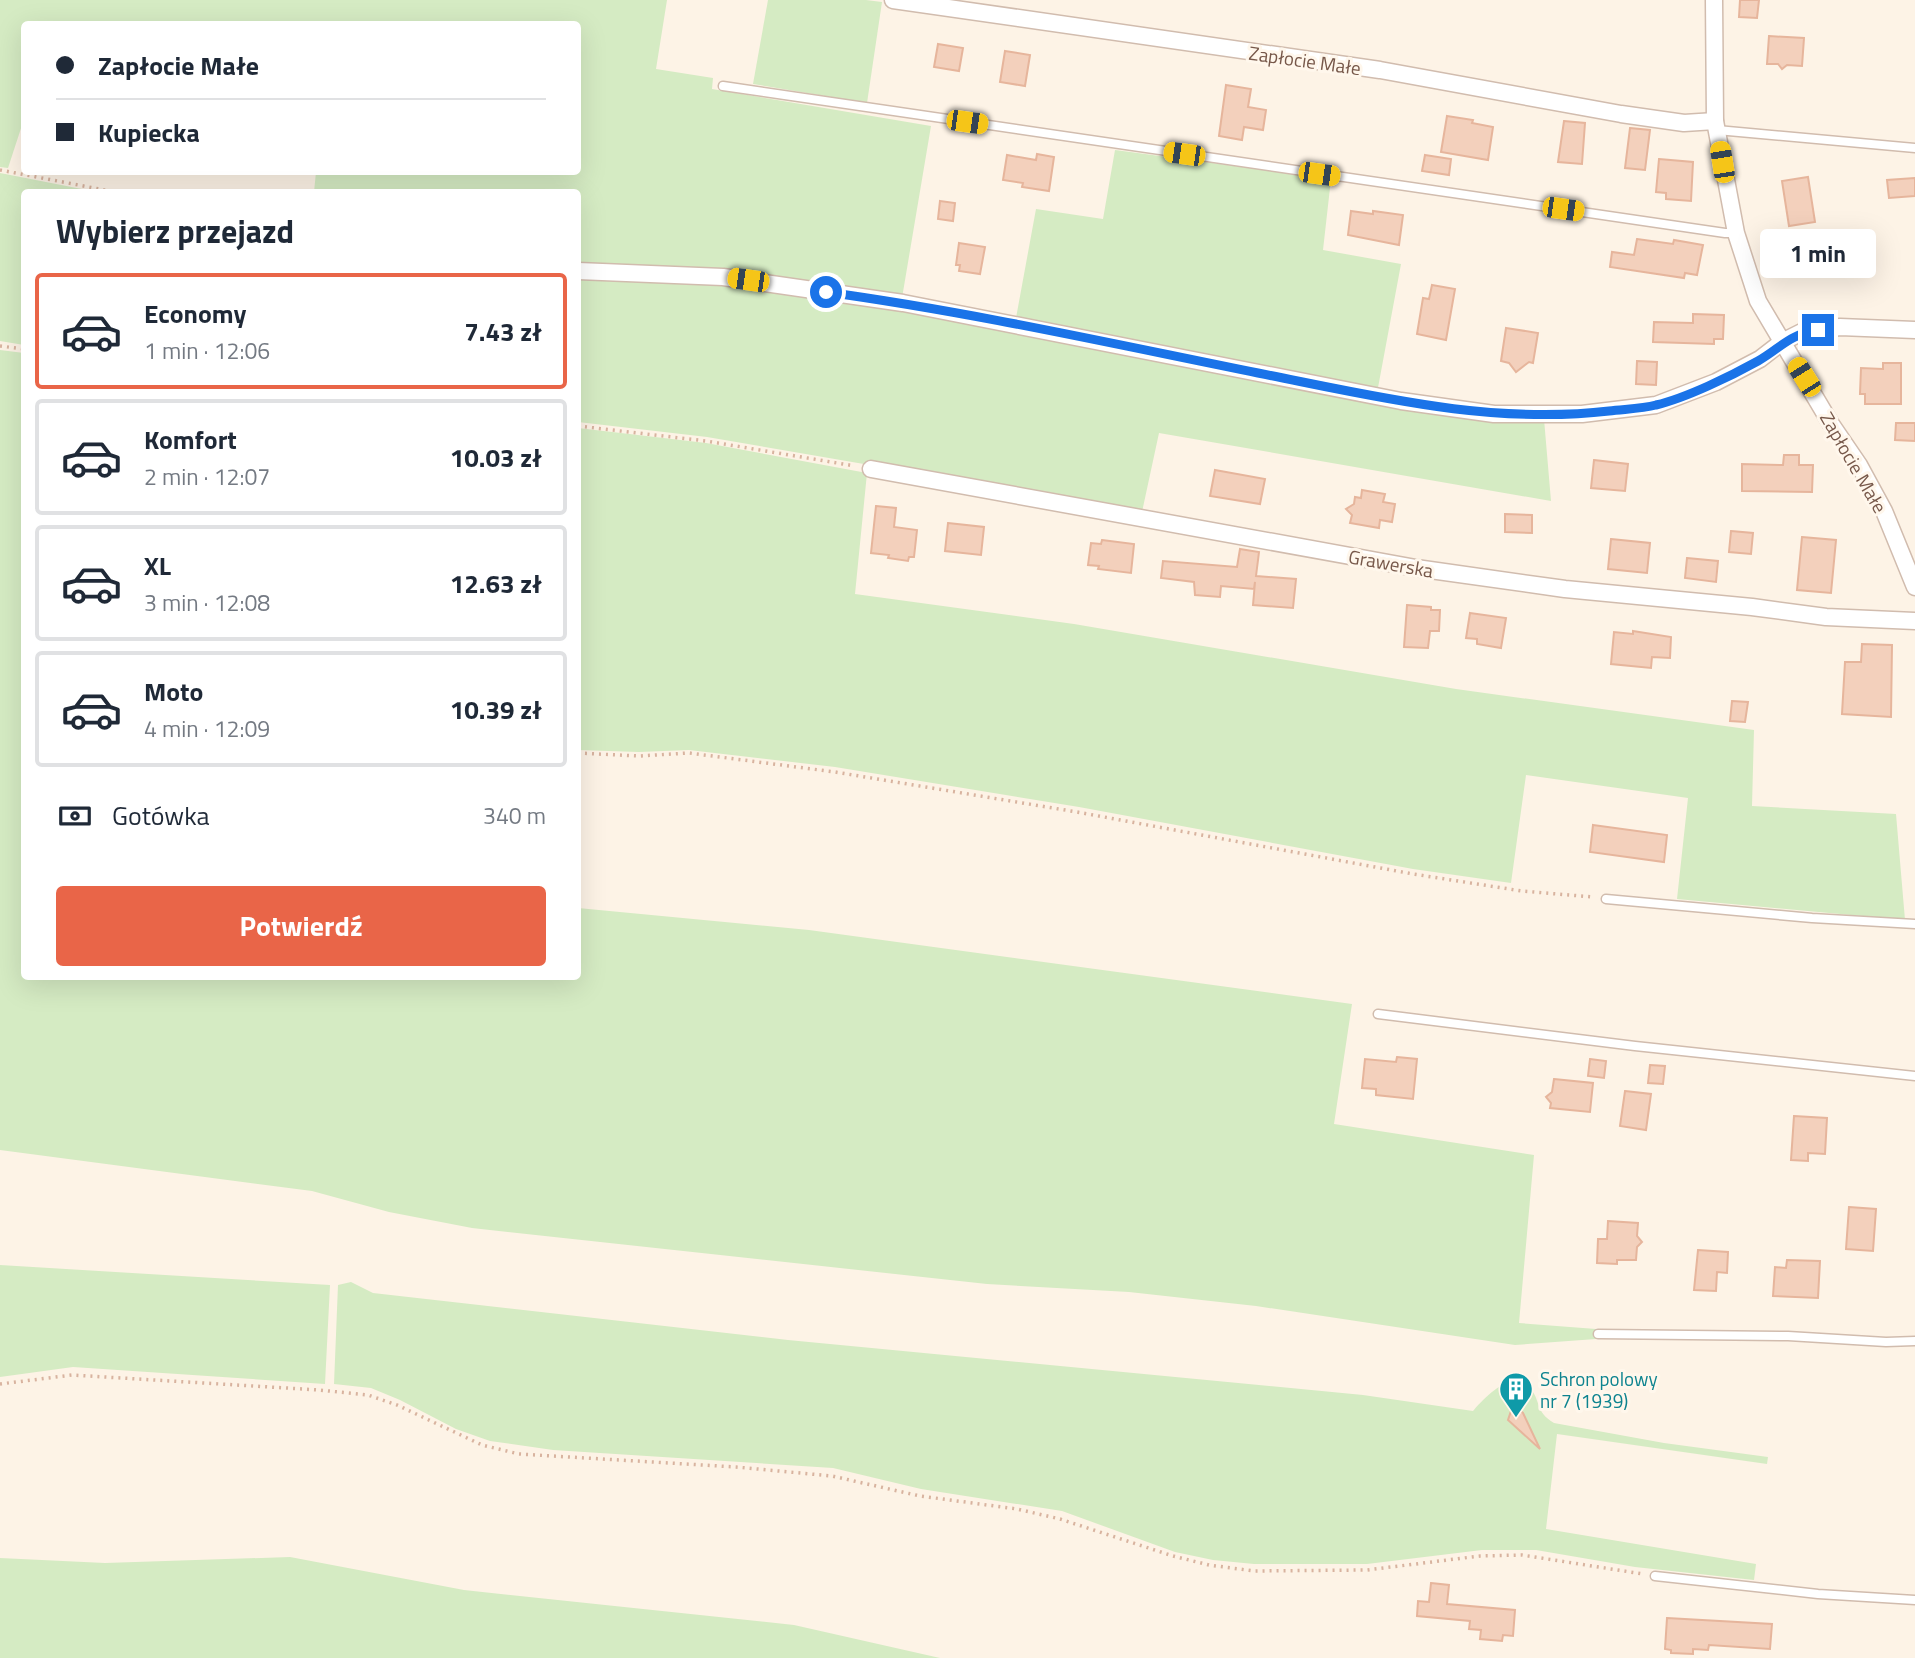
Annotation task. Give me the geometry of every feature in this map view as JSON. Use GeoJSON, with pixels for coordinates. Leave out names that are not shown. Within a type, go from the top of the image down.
{"type":"FeatureCollection","features":[{"type":"Feature","properties":{"kind":"street","name":"Zapłocie Małe"},"geometry":{"type":"LineString","coordinates":[[893,0],[1380,70],[1621,114],[1716,126]]}},
{"type":"Feature","properties":{"kind":"street","name":"Zapłocie Małe"},"geometry":{"type":"LineString","coordinates":[[1714,0],[1716,126],[1736,233],[1758,301],[1765,317],[1859,465],[1884,511],[1915,587]]}},
{"type":"Feature","properties":{"kind":"street"},"geometry":{"type":"LineString","coordinates":[[581,271],[723,277],[903,303],[1401,401],[1494,414],[1582,414],[1657,405],[1716,382],[1760,359],[1782,342],[1802,332],[1840,327],[1915,330]]}},
{"type":"Feature","properties":{"kind":"street","name":"Grawerska"},"geometry":{"type":"LineString","coordinates":[[871,469],[1416,568],[1565,589],[1826,617],[1915,621]]}},
{"type":"Feature","properties":{"kind":"lane"},"geometry":{"type":"LineString","coordinates":[[723,86],[1736,233]]}},
{"type":"Feature","properties":{"kind":"lane"},"geometry":{"type":"LineString","coordinates":[[1716,126],[1915,148]]}},
{"type":"Feature","properties":{"kind":"lane"},"geometry":{"type":"LineString","coordinates":[[1606,899],[1812,918],[1915,924]]}},
{"type":"Feature","properties":{"kind":"lane"},"geometry":{"type":"LineString","coordinates":[[1378,1014],[1634,1046],[1915,1076]]}},
{"type":"Feature","properties":{"kind":"lane"},"geometry":{"type":"LineString","coordinates":[[1598,1334],[1788,1336],[1886,1342],[1915,1341]]}},
{"type":"Feature","properties":{"kind":"lane"},"geometry":{"type":"LineString","coordinates":[[1655,1576],[1818,1594],[1915,1600]]}},
{"type":"Feature","properties":{"kind":"path"},"geometry":{"type":"LineString","coordinates":[[0,170],[21,174]]}},
{"type":"Feature","properties":{"kind":"path"},"geometry":{"type":"LineString","coordinates":[[26,175],[99,189]]}},
{"type":"Feature","properties":{"kind":"path"},"geometry":{"type":"LineString","coordinates":[[0,346],[21,349]]}},
{"type":"Feature","properties":{"kind":"path"},"geometry":{"type":"LineString","coordinates":[[581,426],[706,441],[871,469]]}},
{"type":"Feature","properties":{"kind":"path"},"geometry":{"type":"LineString","coordinates":[[581,753],[639,756],[689,753],[835,772],[1077,811],[1413,874],[1522,891],[1606,899]]}},
{"type":"Feature","properties":{"kind":"path"},"geometry":{"type":"LineString","coordinates":[[0,1384],[72,1375],[368,1395],[397,1405],[482,1445],[519,1454],[736,1467],[832,1476],[920,1496],[1049,1516],[1172,1556],[1254,1572],[1367,1570],[1480,1556],[1522,1555],[1655,1576]]}},
{"type":"Feature","properties":{"kind":"green space"},"geometry":{"type":"Polygon","coordinates":[[[0,0],[667,0],[656,69],[713,78],[712,89],[931,126],[902,298],[581,266],[581,189],[314,189],[316,175],[581,175],[581,21],[21,21],[21,128],[8,168],[0,167],[0,0]]]}},
{"type":"Feature","properties":{"kind":"green space"},"geometry":{"type":"Polygon","coordinates":[[[768,0],[882,2],[867,103],[753,84],[768,0]]]}},
{"type":"Feature","properties":{"kind":"green space"},"geometry":{"type":"Polygon","coordinates":[[[1115,150],[1331,179],[1323,250],[1401,264],[1377,393],[1016,318],[1036,209],[1103,219],[1115,150]]]}},
{"type":"Feature","properties":{"kind":"green space"},"geometry":{"type":"Polygon","coordinates":[[[0,173],[82,189],[21,189],[21,344],[0,341],[0,173]]]}},
{"type":"Feature","properties":{"kind":"green space"},"geometry":{"type":"Polygon","coordinates":[[[581,275],[721,281],[901,307],[1544,419],[1551,501],[1159,433],[1142,512],[707,437],[581,422],[581,275]]]}},
{"type":"Feature","properties":{"kind":"green space"},"geometry":{"type":"Polygon","coordinates":[[[0,350],[21,353],[21,980],[581,980],[581,908],[809,930],[1352,1004],[1334,1124],[1534,1155],[1519,1323],[1596,1329],[1596,1339],[1515,1345],[1256,1306],[1129,1292],[987,1284],[472,1228],[389,1212],[312,1191],[0,1150],[0,350]]]}},
{"type":"Feature","properties":{"kind":"green space"},"geometry":{"type":"Polygon","coordinates":[[[581,428],[706,443],[867,473],[855,594],[1074,624],[1456,689],[1754,730],[1752,806],[1896,814],[1905,920],[1677,899],[1688,798],[1526,775],[1511,883],[1413,869],[1079,807],[835,767],[689,750],[581,750],[581,428]]]}},
{"type":"Feature","properties":{"kind":"green space"},"geometry":{"type":"Polygon","coordinates":[[[0,1265],[330,1285],[325,1384],[73,1367],[0,1377],[0,1265]]]}},
{"type":"Feature","properties":{"kind":"green space"},"geometry":{"type":"Polygon","coordinates":[[[351,1282],[373,1293],[788,1340],[1363,1395],[1473,1411],[1498,1387],[1514,1381],[1522,1382],[1533,1392],[1543,1414],[1554,1423],[1664,1443],[1768,1457],[1767,1464],[1557,1434],[1546,1529],[1756,1564],[1754,1580],[1635,1567],[1536,1550],[1482,1550],[1367,1564],[1254,1564],[1213,1560],[1175,1552],[1062,1511],[921,1489],[833,1468],[553,1450],[490,1441],[456,1429],[371,1388],[334,1384],[338,1285],[351,1282]]]}},
{"type":"Feature","properties":{"kind":"green space"},"geometry":{"type":"Polygon","coordinates":[[[290,1557],[464,1590],[794,1625],[940,1658],[0,1658],[0,1558],[105,1563],[290,1557]]]}},
{"type":"Feature","properties":{"kind":"building"},"geometry":{"type":"Polygon","coordinates":[[[1740,0],[1759,0],[1757,18],[1739,17],[1740,0]]]}},
{"type":"Feature","properties":{"kind":"building"},"geometry":{"type":"Polygon","coordinates":[[[1769,36],[1804,38],[1802,66],[1787,65],[1782,69],[1778,64],[1767,64],[1769,36]]]}},
{"type":"Feature","properties":{"kind":"building"},"geometry":{"type":"Polygon","coordinates":[[[938,44],[963,48],[959,71],[934,67],[938,44]]]}},
{"type":"Feature","properties":{"kind":"building"},"geometry":{"type":"Polygon","coordinates":[[[1005,51],[1030,55],[1025,86],[1000,82],[1005,51]]]}},
{"type":"Feature","properties":{"kind":"building"},"geometry":{"type":"Polygon","coordinates":[[[1226,85],[1251,89],[1248,107],[1266,110],[1263,130],[1244,127],[1242,140],[1219,136],[1226,85]]]}},
{"type":"Feature","properties":{"kind":"building"},"geometry":{"type":"Polygon","coordinates":[[[1447,116],[1473,120],[1472,123],[1493,127],[1488,160],[1441,152],[1447,116]]]}},
{"type":"Feature","properties":{"kind":"building"},"geometry":{"type":"Polygon","coordinates":[[[1564,121],[1585,123],[1582,164],[1558,162],[1564,121]]]}},
{"type":"Feature","properties":{"kind":"building"},"geometry":{"type":"Polygon","coordinates":[[[1630,128],[1650,130],[1645,170],[1625,168],[1630,128]]]}},
{"type":"Feature","properties":{"kind":"building"},"geometry":{"type":"Polygon","coordinates":[[[1037,154],[1054,157],[1049,191],[1022,187],[1023,183],[1003,180],[1007,155],[1036,160],[1037,154]]]}},
{"type":"Feature","properties":{"kind":"building"},"geometry":{"type":"Polygon","coordinates":[[[1425,155],[1451,159],[1449,175],[1422,171],[1425,155]]]}},
{"type":"Feature","properties":{"kind":"building"},"geometry":{"type":"Polygon","coordinates":[[[1659,159],[1693,162],[1691,201],[1666,199],[1666,193],[1656,192],[1659,159]]]}},
{"type":"Feature","properties":{"kind":"building"},"geometry":{"type":"Polygon","coordinates":[[[1808,177],[1815,222],[1789,226],[1782,181],[1808,177]]]}},
{"type":"Feature","properties":{"kind":"building"},"geometry":{"type":"Polygon","coordinates":[[[1915,178],[1915,196],[1889,198],[1887,180],[1915,178]]]}},
{"type":"Feature","properties":{"kind":"building"},"geometry":{"type":"Polygon","coordinates":[[[940,201],[955,203],[953,221],[938,219],[940,201]]]}},
{"type":"Feature","properties":{"kind":"building"},"geometry":{"type":"Polygon","coordinates":[[[1351,211],[1403,215],[1399,245],[1348,235],[1351,211]]]}},
{"type":"Feature","properties":{"kind":"building"},"geometry":{"type":"Polygon","coordinates":[[[1637,239],[1673,244],[1674,240],[1703,245],[1697,275],[1685,273],[1684,278],[1610,267],[1612,252],[1634,255],[1637,239]]]}},
{"type":"Feature","properties":{"kind":"building"},"geometry":{"type":"Polygon","coordinates":[[[959,243],[985,247],[980,274],[959,271],[960,265],[956,265],[959,243]]]}},
{"type":"Feature","properties":{"kind":"building"},"geometry":{"type":"Polygon","coordinates":[[[1432,285],[1455,289],[1446,340],[1417,334],[1423,298],[1429,299],[1432,285]]]}},
{"type":"Feature","properties":{"kind":"building"},"geometry":{"type":"Polygon","coordinates":[[[1693,314],[1724,315],[1723,339],[1714,339],[1714,344],[1653,342],[1654,322],[1693,323],[1693,314]]]}},
{"type":"Feature","properties":{"kind":"building"},"geometry":{"type":"Polygon","coordinates":[[[1506,328],[1538,333],[1533,363],[1529,362],[1516,372],[1509,363],[1501,361],[1506,328]]]}},
{"type":"Feature","properties":{"kind":"building"},"geometry":{"type":"Polygon","coordinates":[[[1637,361],[1657,362],[1656,385],[1636,384],[1637,361]]]}},
{"type":"Feature","properties":{"kind":"building"},"geometry":{"type":"Polygon","coordinates":[[[1883,363],[1901,363],[1901,404],[1865,404],[1865,394],[1860,394],[1861,368],[1883,369],[1883,363]]]}},
{"type":"Feature","properties":{"kind":"building"},"geometry":{"type":"Polygon","coordinates":[[[1896,423],[1915,423],[1915,441],[1895,440],[1896,423]]]}},
{"type":"Feature","properties":{"kind":"building"},"geometry":{"type":"Polygon","coordinates":[[[1784,455],[1799,455],[1799,465],[1813,465],[1812,492],[1742,491],[1742,464],[1783,465],[1784,455]]]}},
{"type":"Feature","properties":{"kind":"building"},"geometry":{"type":"Polygon","coordinates":[[[1594,460],[1628,464],[1625,491],[1591,488],[1594,460]]]}},
{"type":"Feature","properties":{"kind":"building"},"geometry":{"type":"Polygon","coordinates":[[[1215,470],[1265,479],[1260,504],[1210,496],[1215,470]]]}},
{"type":"Feature","properties":{"kind":"building"},"geometry":{"type":"Polygon","coordinates":[[[1362,490],[1385,494],[1383,502],[1395,504],[1392,522],[1380,520],[1379,528],[1350,523],[1352,515],[1346,509],[1354,504],[1355,497],[1361,498],[1362,490]]]}},
{"type":"Feature","properties":{"kind":"building"},"geometry":{"type":"Polygon","coordinates":[[[876,506],[896,508],[894,527],[917,530],[914,557],[909,557],[908,561],[871,553],[876,506]]]}},
{"type":"Feature","properties":{"kind":"building"},"geometry":{"type":"Polygon","coordinates":[[[1505,514],[1532,515],[1532,533],[1505,532],[1505,514]]]}},
{"type":"Feature","properties":{"kind":"building"},"geometry":{"type":"Polygon","coordinates":[[[948,523],[984,527],[981,555],[945,551],[948,523]]]}},
{"type":"Feature","properties":{"kind":"building"},"geometry":{"type":"Polygon","coordinates":[[[1731,531],[1753,533],[1751,554],[1729,552],[1731,531]]]}},
{"type":"Feature","properties":{"kind":"building"},"geometry":{"type":"Polygon","coordinates":[[[1802,537],[1836,540],[1831,593],[1797,590],[1802,537]]]}},
{"type":"Feature","properties":{"kind":"building"},"geometry":{"type":"Polygon","coordinates":[[[1611,539],[1650,543],[1647,573],[1608,569],[1611,539]]]}},
{"type":"Feature","properties":{"kind":"building"},"geometry":{"type":"Polygon","coordinates":[[[1102,540],[1134,544],[1131,573],[1098,569],[1099,566],[1088,565],[1091,543],[1101,544],[1102,540]]]}},
{"type":"Feature","properties":{"kind":"building"},"geometry":{"type":"Polygon","coordinates":[[[1240,549],[1259,552],[1256,576],[1296,579],[1293,608],[1253,605],[1255,582],[1254,589],[1221,586],[1220,597],[1195,595],[1194,582],[1161,578],[1163,561],[1237,567],[1240,549]]]}},
{"type":"Feature","properties":{"kind":"building"},"geometry":{"type":"Polygon","coordinates":[[[1687,558],[1718,561],[1716,582],[1685,578],[1687,558]]]}},
{"type":"Feature","properties":{"kind":"building"},"geometry":{"type":"Polygon","coordinates":[[[1407,605],[1440,610],[1439,631],[1430,631],[1428,648],[1404,647],[1407,605]]]}},
{"type":"Feature","properties":{"kind":"building"},"geometry":{"type":"Polygon","coordinates":[[[1470,613],[1506,618],[1501,648],[1477,644],[1477,639],[1466,638],[1470,613]]]}},
{"type":"Feature","properties":{"kind":"building"},"geometry":{"type":"Polygon","coordinates":[[[1633,631],[1671,637],[1670,658],[1652,657],[1651,668],[1611,664],[1614,632],[1633,634],[1633,631]]]}},
{"type":"Feature","properties":{"kind":"building"},"geometry":{"type":"Polygon","coordinates":[[[1862,644],[1892,645],[1891,717],[1842,714],[1845,662],[1861,662],[1862,644]]]}},
{"type":"Feature","properties":{"kind":"building"},"geometry":{"type":"Polygon","coordinates":[[[1732,701],[1748,702],[1745,722],[1730,721],[1732,701]]]}},
{"type":"Feature","properties":{"kind":"building"},"geometry":{"type":"Polygon","coordinates":[[[1593,825],[1667,835],[1664,862],[1590,852],[1593,825]]]}},
{"type":"Feature","properties":{"kind":"building"},"geometry":{"type":"Polygon","coordinates":[[[1397,1057],[1417,1059],[1413,1099],[1376,1095],[1376,1089],[1362,1088],[1365,1059],[1396,1062],[1397,1057]]]}},
{"type":"Feature","properties":{"kind":"building"},"geometry":{"type":"Polygon","coordinates":[[[1590,1059],[1606,1061],[1604,1078],[1588,1076],[1590,1059]]]}},
{"type":"Feature","properties":{"kind":"building"},"geometry":{"type":"Polygon","coordinates":[[[1650,1065],[1665,1066],[1663,1084],[1648,1083],[1650,1065]]]}},
{"type":"Feature","properties":{"kind":"building"},"geometry":{"type":"Polygon","coordinates":[[[1554,1079],[1593,1083],[1590,1112],[1550,1108],[1551,1103],[1546,1097],[1552,1092],[1554,1079]]]}},
{"type":"Feature","properties":{"kind":"building"},"geometry":{"type":"Polygon","coordinates":[[[1625,1091],[1651,1094],[1646,1130],[1620,1126],[1625,1091]]]}},
{"type":"Feature","properties":{"kind":"building"},"geometry":{"type":"Polygon","coordinates":[[[1794,1116],[1827,1118],[1825,1154],[1808,1153],[1808,1161],[1791,1160],[1794,1116]]]}},
{"type":"Feature","properties":{"kind":"building"},"geometry":{"type":"Polygon","coordinates":[[[1849,1207],[1876,1209],[1873,1251],[1846,1249],[1849,1207]]]}},
{"type":"Feature","properties":{"kind":"building"},"geometry":{"type":"Polygon","coordinates":[[[1608,1221],[1638,1223],[1637,1236],[1642,1242],[1637,1247],[1636,1260],[1617,1260],[1617,1264],[1597,1263],[1598,1239],[1607,1239],[1608,1221]]]}},
{"type":"Feature","properties":{"kind":"building"},"geometry":{"type":"Polygon","coordinates":[[[1698,1250],[1728,1252],[1727,1273],[1717,1272],[1716,1291],[1694,1290],[1698,1250]]]}},
{"type":"Feature","properties":{"kind":"building"},"geometry":{"type":"Polygon","coordinates":[[[1787,1260],[1820,1261],[1818,1298],[1773,1296],[1775,1267],[1786,1268],[1787,1260]]]}},
{"type":"Feature","properties":{"kind":"building"},"geometry":{"type":"Polygon","coordinates":[[[1513,1405],[1523,1413],[1540,1449],[1508,1420],[1513,1405]]]}},
{"type":"Feature","properties":{"kind":"building"},"geometry":{"type":"Polygon","coordinates":[[[1431,1583],[1449,1585],[1447,1604],[1515,1610],[1513,1636],[1503,1635],[1502,1641],[1480,1639],[1481,1630],[1469,1629],[1470,1621],[1417,1616],[1418,1601],[1429,1602],[1431,1583]]]}},
{"type":"Feature","properties":{"kind":"building"},"geometry":{"type":"Polygon","coordinates":[[[1667,1618],[1772,1624],[1770,1649],[1709,1645],[1708,1650],[1693,1649],[1693,1654],[1671,1653],[1671,1650],[1665,1649],[1667,1618]]]}},
{"type":"Feature","properties":{"kind":"place","name":"Schron polowy nr 7 (1939)"},"geometry":{"type":"Point","coordinates":[1516,1419]}},
{"type":"Feature","properties":{"kind":"route"},"geometry":{"type":"LineString","coordinates":[[826,292],[1016,324],[1401,401],[1494,414],[1582,414],[1657,405],[1716,382],[1760,359],[1782,342],[1802,332],[1818,330]]}}]}
